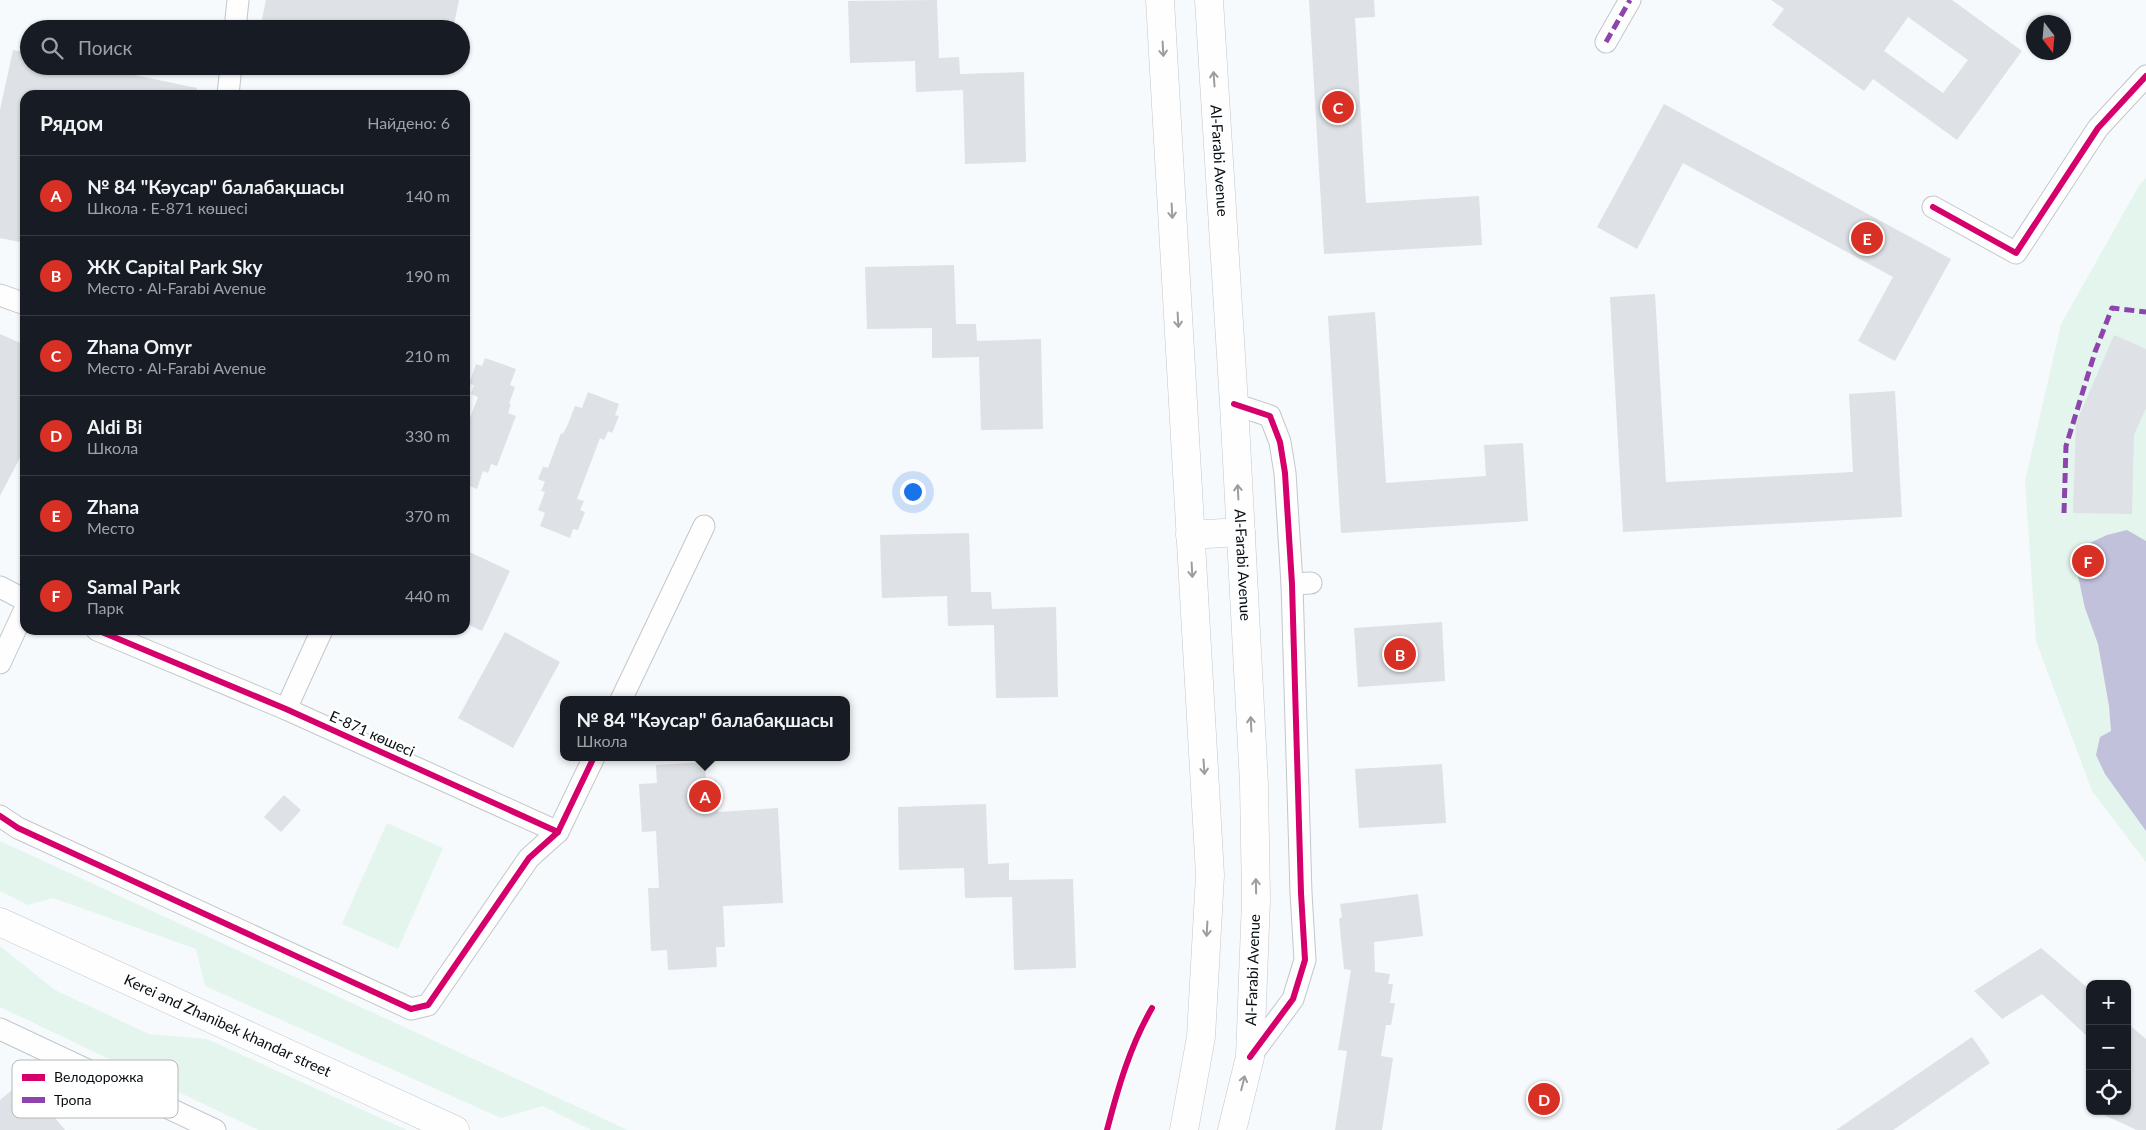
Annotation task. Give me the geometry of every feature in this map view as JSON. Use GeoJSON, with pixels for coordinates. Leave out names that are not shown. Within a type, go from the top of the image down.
{"type":"FeatureCollection","features":[{"type":"Feature","properties":{"kind":"main road"},"geometry":{"type":"LineString","coordinates":[[1160,0],[1210,875],[1202,1037],[1184,1130]]}},
{"type":"Feature","properties":{"kind":"main road","name":"Al-Farabi Avenue"},"geometry":{"type":"LineString","coordinates":[[1209,0],[1234,404],[1254,784],[1256,890],[1250,1057],[1232,1130]]}},
{"type":"Feature","properties":{"kind":"main road"},"geometry":{"type":"LineString","coordinates":[[1190,535],[1241,532]]}},
{"type":"Feature","properties":{"kind":"main road","name":"Kerei and Zhanibek khandar street"},"geometry":{"type":"LineString","coordinates":[[0,922],[456,1130]]}},
{"type":"Feature","properties":{"kind":"street"},"geometry":{"type":"LineString","coordinates":[[236,20],[238,0]]}},
{"type":"Feature","properties":{"kind":"street"},"geometry":{"type":"LineString","coordinates":[[1606,42],[1630,0]]}},
{"type":"Feature","properties":{"kind":"street"},"geometry":{"type":"LineString","coordinates":[[229,90],[230,75]]}},
{"type":"Feature","properties":{"kind":"street"},"geometry":{"type":"LineString","coordinates":[[1934,207],[2016,253],[2098,128],[2146,76]]}},
{"type":"Feature","properties":{"kind":"street"},"geometry":{"type":"LineString","coordinates":[[0,295],[20,302]]}},
{"type":"Feature","properties":{"kind":"street"},"geometry":{"type":"LineString","coordinates":[[1234,404],[1270,416],[1280,442],[1302,584],[1301,893],[1305,960],[1294,999],[1250,1057]]}},
{"type":"Feature","properties":{"kind":"street"},"geometry":{"type":"LineString","coordinates":[[623,696],[704,526]]}},
{"type":"Feature","properties":{"kind":"street"},"geometry":{"type":"LineString","coordinates":[[0,587],[20,597]]}},
{"type":"Feature","properties":{"kind":"street"},"geometry":{"type":"LineString","coordinates":[[0,663],[20,620]]}},
{"type":"Feature","properties":{"kind":"street","name":"Е-871 көшесі"},"geometry":{"type":"LineString","coordinates":[[109,635],[286,709],[558,832]]}},
{"type":"Feature","properties":{"kind":"street"},"geometry":{"type":"LineString","coordinates":[[286,709],[320,635]]}},
{"type":"Feature","properties":{"kind":"street"},"geometry":{"type":"LineString","coordinates":[[0,816],[18,828],[411,1009],[428,1005],[529,858],[558,832],[592,761]]}},
{"type":"Feature","properties":{"kind":"street"},"geometry":{"type":"LineString","coordinates":[[2,1032],[63,1060]]}},
{"type":"Feature","properties":{"kind":"street"},"geometry":{"type":"LineString","coordinates":[[178,1113],[215,1130]]}},
{"type":"Feature","properties":{"kind":"shaded area"},"geometry":{"type":"Polygon","coordinates":[[[2146,178],[2146,862],[2092,791],[2036,641],[2025,481],[2061,324],[2140,184],[2146,178]]]}},
{"type":"Feature","properties":{"kind":"shaded area"},"geometry":{"type":"Polygon","coordinates":[[[387,823],[443,848],[398,949],[342,924],[387,823]]]}},
{"type":"Feature","properties":{"kind":"shaded area"},"geometry":{"type":"Polygon","coordinates":[[[0,841],[628,1130],[591,1130],[543,1106],[501,1118],[205,986],[196,949],[53,898],[28,905],[0,891],[0,841]]]}},
{"type":"Feature","properties":{"kind":"shaded area"},"geometry":{"type":"Polygon","coordinates":[[[0,946],[55,990],[149,1034],[207,1039],[407,1130],[258,1130],[178,1092],[178,1060],[111,1060],[0,1007],[0,946]]]}},
{"type":"Feature","properties":{"kind":"water"},"geometry":{"type":"Polygon","coordinates":[[[2127,530],[2146,541],[2146,831],[2105,774],[2096,755],[2100,737],[2111,731],[2109,706],[2098,644],[2085,608],[2078,576],[2081,547],[2107,535],[2127,530]]]}},
{"type":"Feature","properties":{"kind":"building"},"geometry":{"type":"Polygon","coordinates":[[[266,0],[459,0],[455,20],[262,20],[266,0]]]}},
{"type":"Feature","properties":{"kind":"building"},"geometry":{"type":"Polygon","coordinates":[[[937,0],[939,58],[959,57],[960,74],[1024,72],[1026,162],[965,164],[963,90],[916,92],[915,61],[850,63],[848,1],[937,0]]]}},
{"type":"Feature","properties":{"kind":"building"},"geometry":{"type":"Polygon","coordinates":[[[1309,0],[1374,0],[1375,17],[1355,18],[1366,203],[1479,196],[1482,245],[1324,254],[1309,0]]]}},
{"type":"Feature","properties":{"kind":"building"},"geometry":{"type":"Polygon","coordinates":[[[1771,0],[1952,0],[2022,51],[1957,140],[1873,79],[1864,91],[1772,25],[1784,9],[1771,0]],[[1908,17],[1884,51],[1943,93],[1968,60],[1908,17]]]}},
{"type":"Feature","properties":{"kind":"building"},"geometry":{"type":"Polygon","coordinates":[[[13,50],[20,51],[20,75],[134,75],[197,88],[197,90],[20,90],[20,242],[0,238],[0,110],[13,50]]]}},
{"type":"Feature","properties":{"kind":"building"},"geometry":{"type":"Polygon","coordinates":[[[1664,104],[1951,259],[1895,361],[1858,341],[1893,277],[1683,163],[1637,249],[1597,227],[1664,104]]]}},
{"type":"Feature","properties":{"kind":"building"},"geometry":{"type":"Polygon","coordinates":[[[954,265],[956,324],[976,324],[977,341],[1041,339],[1043,429],[981,430],[979,357],[932,358],[932,328],[867,329],[865,267],[954,265]]]}},
{"type":"Feature","properties":{"kind":"building"},"geometry":{"type":"Polygon","coordinates":[[[1655,294],[1666,482],[1853,472],[1849,394],[1895,391],[1902,517],[1623,532],[1610,297],[1655,294]]]}},
{"type":"Feature","properties":{"kind":"building"},"geometry":{"type":"Polygon","coordinates":[[[1375,312],[1386,483],[1486,476],[1484,445],[1523,443],[1528,521],[1341,533],[1328,316],[1375,312]]]}},
{"type":"Feature","properties":{"kind":"building"},"geometry":{"type":"Polygon","coordinates":[[[0,334],[20,343],[20,458],[0,496],[0,334]]]}},
{"type":"Feature","properties":{"kind":"building"},"geometry":{"type":"Polygon","coordinates":[[[2114,335],[2146,349],[2146,408],[2134,435],[2132,514],[2073,513],[2076,423],[2114,335]]]}},
{"type":"Feature","properties":{"kind":"building"},"geometry":{"type":"Polygon","coordinates":[[[485,358],[516,369],[510,385],[515,387],[508,413],[516,416],[497,466],[491,464],[488,473],[483,471],[477,489],[470,486],[470,418],[478,397],[471,394],[474,385],[470,384],[470,381],[476,364],[482,366],[485,358]]]}},
{"type":"Feature","properties":{"kind":"building"},"geometry":{"type":"Polygon","coordinates":[[[588,392],[619,404],[615,415],[619,416],[612,433],[608,431],[604,440],[600,438],[577,499],[584,501],[580,510],[585,512],[578,530],[573,529],[570,538],[540,526],[545,513],[538,510],[545,492],[541,491],[545,482],[538,479],[543,467],[548,468],[561,433],[563,434],[575,406],[582,408],[588,392]]]}},
{"type":"Feature","properties":{"kind":"building"},"geometry":{"type":"Polygon","coordinates":[[[969,533],[971,592],[991,592],[992,609],[1056,607],[1058,697],[996,698],[994,625],[948,626],[947,596],[882,598],[880,535],[969,533]]]}},
{"type":"Feature","properties":{"kind":"building"},"geometry":{"type":"Polygon","coordinates":[[[470,552],[510,571],[482,631],[470,625],[470,552]]]}},
{"type":"Feature","properties":{"kind":"building"},"geometry":{"type":"Polygon","coordinates":[[[1442,622],[1445,681],[1358,687],[1354,628],[1442,622]]]}},
{"type":"Feature","properties":{"kind":"building"},"geometry":{"type":"Polygon","coordinates":[[[505,632],[560,662],[513,748],[458,718],[505,632]]]}},
{"type":"Feature","properties":{"kind":"building"},"geometry":{"type":"Polygon","coordinates":[[[705,762],[706,781],[716,780],[718,812],[778,808],[783,903],[723,906],[725,947],[716,947],[717,967],[668,970],[667,950],[651,951],[648,888],[659,888],[656,831],[642,832],[639,784],[657,783],[656,765],[705,762]]]}},
{"type":"Feature","properties":{"kind":"building"},"geometry":{"type":"Polygon","coordinates":[[[1442,764],[1446,823],[1359,828],[1355,769],[1442,764]]]}},
{"type":"Feature","properties":{"kind":"building"},"geometry":{"type":"Polygon","coordinates":[[[284,795],[301,810],[281,832],[264,817],[284,795]]]}},
{"type":"Feature","properties":{"kind":"building"},"geometry":{"type":"Polygon","coordinates":[[[986,804],[988,864],[1009,863],[1009,880],[1073,879],[1076,968],[1014,970],[1012,897],[965,898],[964,868],[899,870],[898,807],[986,804]]]}},
{"type":"Feature","properties":{"kind":"building"},"geometry":{"type":"Polygon","coordinates":[[[1418,894],[1423,936],[1374,942],[1375,972],[1390,974],[1388,984],[1393,984],[1390,1003],[1395,1003],[1391,1025],[1386,1025],[1381,1056],[1393,1058],[1382,1130],[1335,1130],[1347,1051],[1338,1050],[1351,970],[1344,969],[1339,919],[1342,917],[1340,904],[1418,894]]]}},
{"type":"Feature","properties":{"kind":"building"},"geometry":{"type":"Polygon","coordinates":[[[2041,948],[2086,987],[2086,1035],[2042,994],[2002,1019],[1974,991],[2041,948]]]}},
{"type":"Feature","properties":{"kind":"building"},"geometry":{"type":"Polygon","coordinates":[[[2131,1026],[2146,1039],[2146,1130],[2137,1130],[2104,1115],[2131,1115],[2131,1026]]]}},
{"type":"Feature","properties":{"kind":"building"},"geometry":{"type":"Polygon","coordinates":[[[1972,1037],[1990,1063],[1893,1130],[1836,1130],[1972,1037]]]}},
{"type":"Feature","properties":{"kind":"building"},"geometry":{"type":"Polygon","coordinates":[[[12,1090],[12,1118],[55,1118],[65,1130],[0,1130],[0,1100],[12,1090]]]}},
{"type":"Feature","properties":{"kind":"marked path"},"geometry":{"type":"LineString","coordinates":[[1606,42],[1630,0]]}},
{"type":"Feature","properties":{"kind":"marked path"},"geometry":{"type":"LineString","coordinates":[[2064,513],[2066,446],[2095,352],[2112,308],[2146,312]]}},
{"type":"Feature","properties":{"kind":"cycle path"},"geometry":{"type":"LineString","coordinates":[[1933,207],[2016,253],[2098,128],[2146,76]]}},
{"type":"Feature","properties":{"kind":"cycle path"},"geometry":{"type":"LineString","coordinates":[[1234,404],[1270,416],[1280,442],[1285,473],[1292,584],[1301,893],[1305,960],[1293,999],[1250,1057]]}},
{"type":"Feature","properties":{"kind":"cycle path"},"geometry":{"type":"LineString","coordinates":[[109,635],[286,709],[558,832]]}},
{"type":"Feature","properties":{"kind":"cycle path"},"geometry":{"type":"LineString","coordinates":[[0,816],[18,828],[411,1009],[428,1005],[529,858],[558,832],[592,761]]}},
{"type":"Feature","properties":{"kind":"cycle path"},"geometry":{"type":"LineString","coordinates":[[1107,1130],[1131,1052],[1152,1008]]}},
{"type":"Feature","properties":{"kind":"place","name":"Zhana Omyr"},"geometry":{"type":"Point","coordinates":[1338,107]}},
{"type":"Feature","properties":{"kind":"place","name":"Zhana"},"geometry":{"type":"Point","coordinates":[1867,238]}},
{"type":"Feature","properties":{"kind":"place","name":"Samal Park"},"geometry":{"type":"Point","coordinates":[2088,561]}},
{"type":"Feature","properties":{"kind":"place","name":"ЖК Capital Park Sky"},"geometry":{"type":"Point","coordinates":[1400,654]}},
{"type":"Feature","properties":{"kind":"place","name":"№ 84 \"Кәусар\" балабақшасы"},"geometry":{"type":"Point","coordinates":[705,796]}},
{"type":"Feature","properties":{"kind":"place","name":"Aldi Bi"},"geometry":{"type":"Point","coordinates":[1544,1099]}}]}
